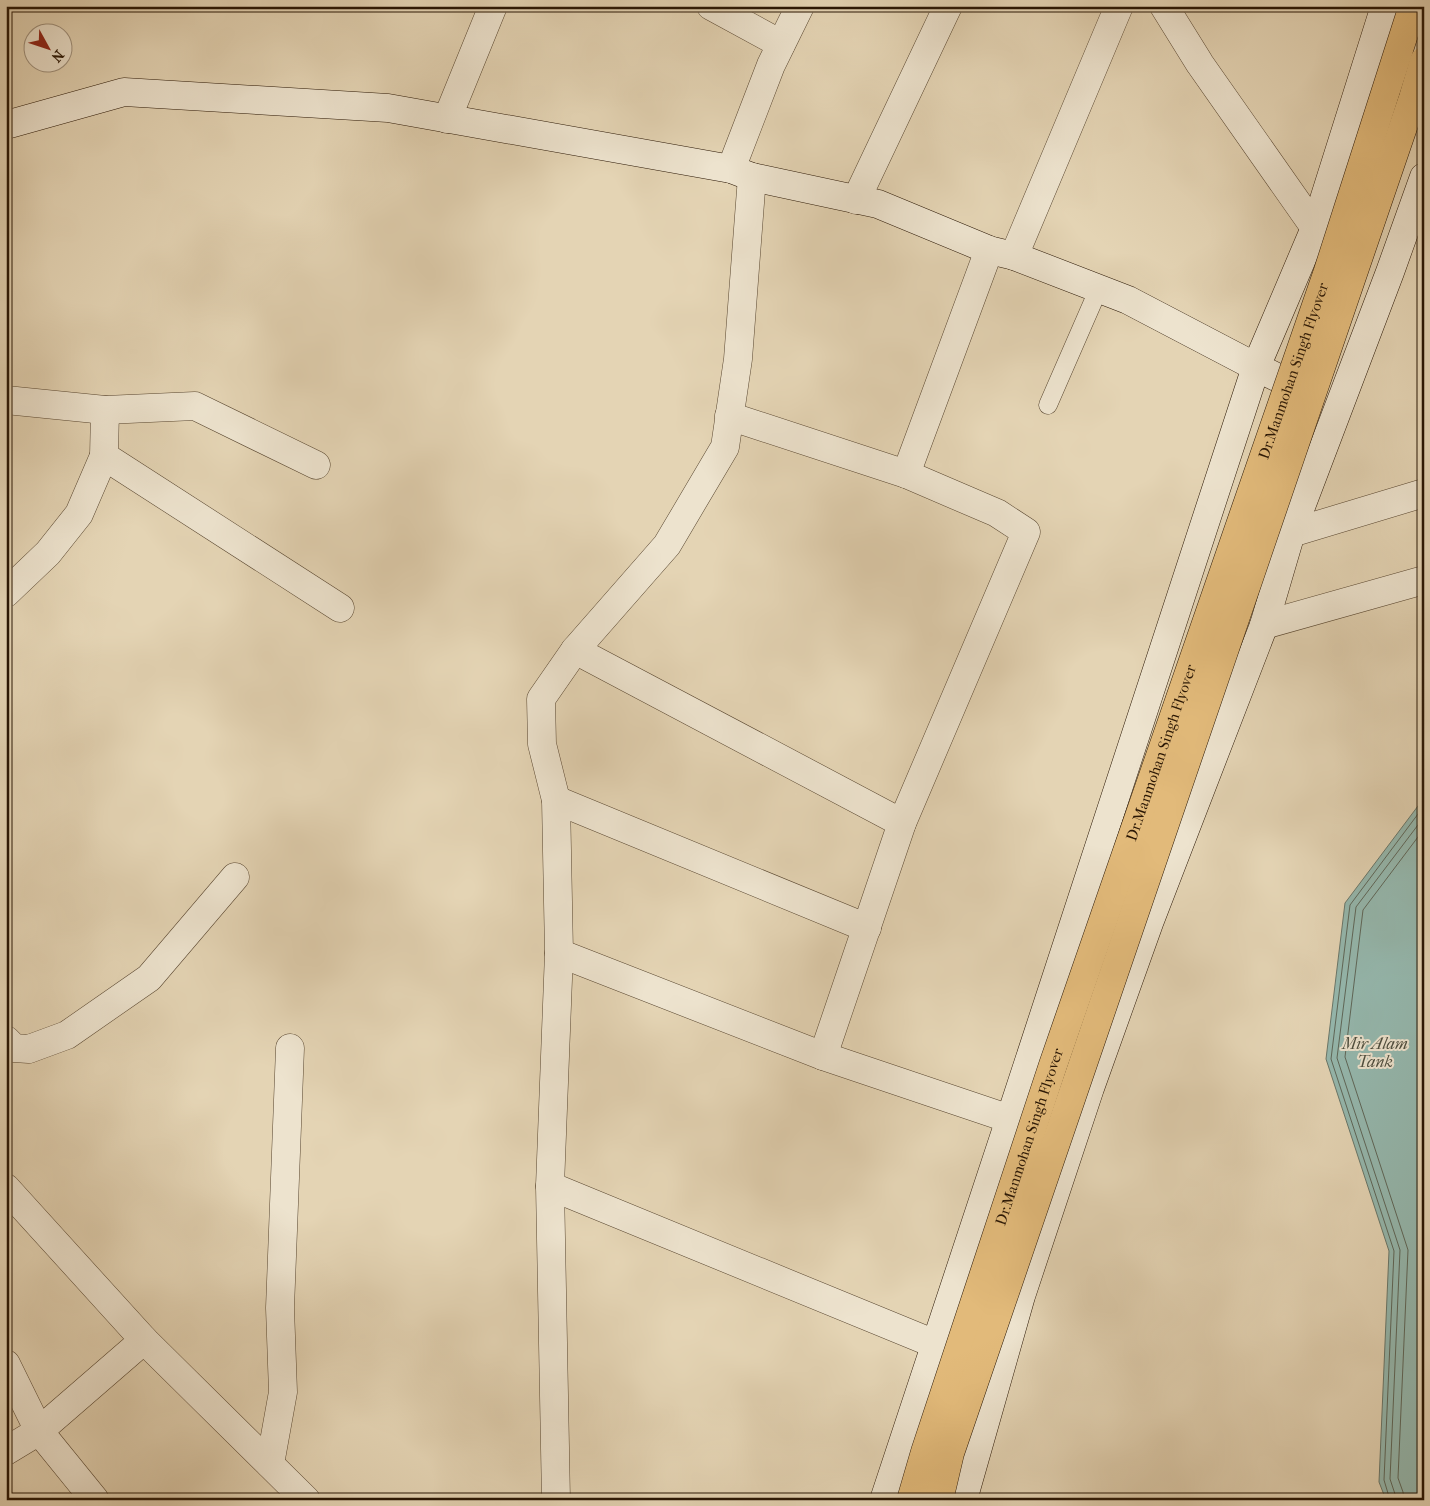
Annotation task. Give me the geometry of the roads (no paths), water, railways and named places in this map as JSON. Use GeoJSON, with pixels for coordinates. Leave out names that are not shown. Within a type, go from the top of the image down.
{"type":"FeatureCollection","features":[{"type":"Feature","properties":{"kind":"highway","name":"Dr.Manmohan Singh Flyover"},"geometry":{"type":"LineString","coordinates":[[911,1500],[925,1452],[1053,1065],[1328,271],[1413,6]]}},
{"type":"Feature","properties":{"kind":"highway","name":"Dr.Manmohan Singh Flyover"},"geometry":{"type":"LineString","coordinates":[[939,1500],[950,1453],[1424,61]]}},
{"type":"Feature","properties":{"kind":"street"},"geometry":{"type":"LineString","coordinates":[[447,119],[493,6]]}},
{"type":"Feature","properties":{"kind":"street"},"geometry":{"type":"LineString","coordinates":[[711,6],[781,44]]}},
{"type":"Feature","properties":{"kind":"street"},"geometry":{"type":"LineString","coordinates":[[556,1500],[550,1186],[559,953],[556,800],[542,744],[541,700],[575,650],[667,545],[725,447],[738,359],[741,173],[771,65],[800,6]]}},
{"type":"Feature","properties":{"kind":"street"},"geometry":{"type":"LineString","coordinates":[[856,200],[948,6]]}},
{"type":"Feature","properties":{"kind":"street"},"geometry":{"type":"LineString","coordinates":[[906,474],[1001,253],[1119,6]]}},
{"type":"Feature","properties":{"kind":"street"},"geometry":{"type":"LineString","coordinates":[[1164,6],[1200,64],[1315,228]]}},
{"type":"Feature","properties":{"kind":"street"},"geometry":{"type":"LineString","coordinates":[[884,1500],[1256,367],[1315,228],[1385,6]]}},
{"type":"Feature","properties":{"kind":"street"},"geometry":{"type":"LineString","coordinates":[[6,125],[124,92],[388,108],[741,173],[878,204],[1001,253],[1099,288],[1128,300],[1256,367],[1338,406]]}},
{"type":"Feature","properties":{"kind":"street"},"geometry":{"type":"LineString","coordinates":[[963,1500],[1020,1296],[1090,1088],[1149,923],[1264,625],[1290,534],[1390,272],[1424,176]]}},
{"type":"Feature","properties":{"kind":"street"},"geometry":{"type":"LineString","coordinates":[[6,400],[105,410],[195,406],[316,465]]}},
{"type":"Feature","properties":{"kind":"street"},"geometry":{"type":"LineString","coordinates":[[6,593],[48,553],[79,514],[104,456],[105,410]]}},
{"type":"Feature","properties":{"kind":"street"},"geometry":{"type":"LineString","coordinates":[[729,416],[906,474],[997,513],[1026,532],[902,823],[823,1056]]}},
{"type":"Feature","properties":{"kind":"street"},"geometry":{"type":"LineString","coordinates":[[104,456],[340,608]]}},
{"type":"Feature","properties":{"kind":"street"},"geometry":{"type":"LineString","coordinates":[[1290,534],[1424,493]]}},
{"type":"Feature","properties":{"kind":"street"},"geometry":{"type":"LineString","coordinates":[[1264,625],[1424,580]]}},
{"type":"Feature","properties":{"kind":"street"},"geometry":{"type":"LineString","coordinates":[[575,650],[902,823]]}},
{"type":"Feature","properties":{"kind":"street"},"geometry":{"type":"LineString","coordinates":[[556,800],[867,928]]}},
{"type":"Feature","properties":{"kind":"street"},"geometry":{"type":"LineString","coordinates":[[6,1040],[14,1048],[30,1049],[67,1035],[149,978],[235,877]]}},
{"type":"Feature","properties":{"kind":"street"},"geometry":{"type":"LineString","coordinates":[[559,953],[823,1056],[1010,1119]]}},
{"type":"Feature","properties":{"kind":"street"},"geometry":{"type":"LineString","coordinates":[[270,1464],[283,1392],[280,1308],[290,1048]]}},
{"type":"Feature","properties":{"kind":"street"},"geometry":{"type":"LineString","coordinates":[[550,1186],[935,1344]]}},
{"type":"Feature","properties":{"kind":"street"},"geometry":{"type":"LineString","coordinates":[[6,1188],[144,1340],[306,1500]]}},
{"type":"Feature","properties":{"kind":"street"},"geometry":{"type":"LineString","coordinates":[[6,1451],[39,1431],[144,1340]]}},
{"type":"Feature","properties":{"kind":"street"},"geometry":{"type":"LineString","coordinates":[[6,1364],[39,1431],[95,1500]]}},
{"type":"Feature","properties":{"kind":"lane"},"geometry":{"type":"LineString","coordinates":[[1048,405],[1099,288]]}},
{"type":"Feature","properties":{"kind":"water","name":"Mir Alam Tank"},"geometry":{"type":"Polygon","coordinates":[[[1424,798],[1424,1500],[1386,1500],[1379,1482],[1389,1251],[1326,1059],[1345,903],[1424,798]]]}}]}
